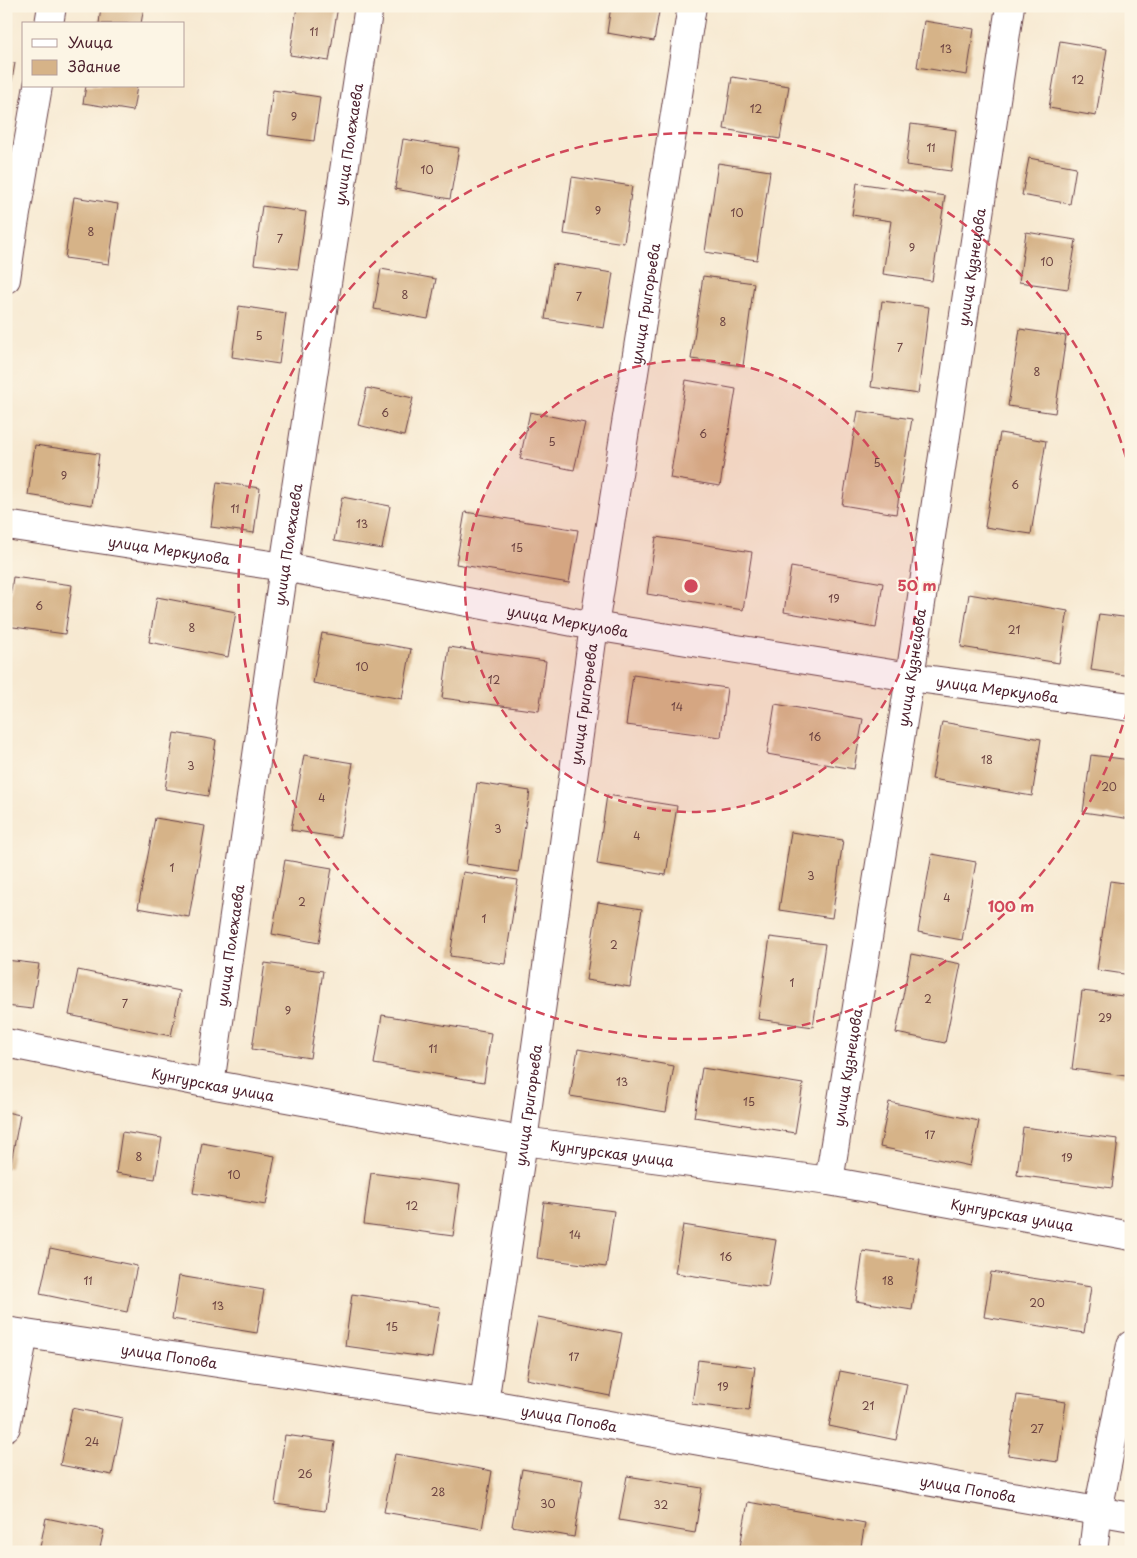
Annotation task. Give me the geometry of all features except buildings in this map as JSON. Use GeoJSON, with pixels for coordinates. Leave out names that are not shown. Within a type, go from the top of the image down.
{"type":"FeatureCollection","features":[{"type":"Feature","properties":{"kind":"street"},"geometry":{"type":"LineString","coordinates":[[49,22],[52,6]]}},
{"type":"Feature","properties":{"kind":"street","name":"улица Полежаева"},"geometry":{"type":"LineString","coordinates":[[210,1084],[284,567],[369,6]]}},
{"type":"Feature","properties":{"kind":"street","name":"улица Григорьева"},"geometry":{"type":"LineString","coordinates":[[484,1403],[523,1141],[594,626],[692,6]]}},
{"type":"Feature","properties":{"kind":"street","name":"улица Кузнецова"},"geometry":{"type":"LineString","coordinates":[[829,1181],[910,677],[1010,6]]}},
{"type":"Feature","properties":{"kind":"street"},"geometry":{"type":"LineString","coordinates":[[6,279],[38,88]]}},
{"type":"Feature","properties":{"kind":"street","name":"улица Меркулова"},"geometry":{"type":"LineString","coordinates":[[6,525],[284,567],[594,626],[910,677],[1131,708]]}},
{"type":"Feature","properties":{"kind":"street","name":"Кунгурская улица"},"geometry":{"type":"LineString","coordinates":[[6,1043],[210,1084],[523,1141],[829,1181],[1131,1236]]}},
{"type":"Feature","properties":{"kind":"street"},"geometry":{"type":"LineString","coordinates":[[6,1427],[15,1333]]}},
{"type":"Feature","properties":{"kind":"street","name":"улица Попова"},"geometry":{"type":"LineString","coordinates":[[15,1333],[484,1403],[1131,1517]]}},
{"type":"Feature","properties":{"kind":"street"},"geometry":{"type":"LineString","coordinates":[[1093,1552],[1098,1511],[1131,1345]]}}]}
